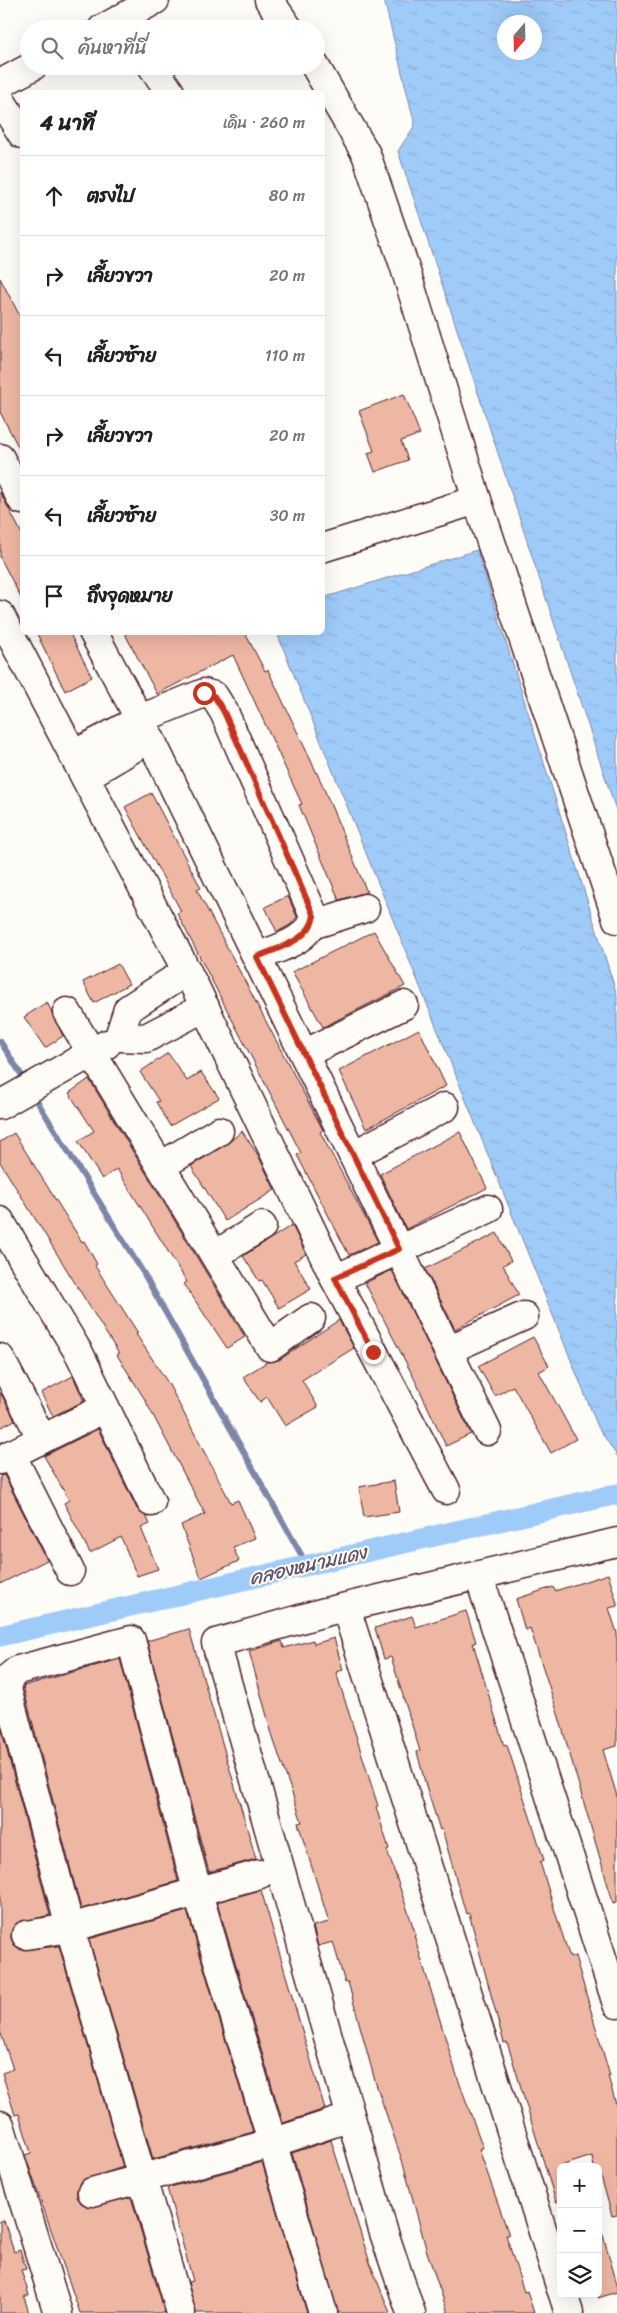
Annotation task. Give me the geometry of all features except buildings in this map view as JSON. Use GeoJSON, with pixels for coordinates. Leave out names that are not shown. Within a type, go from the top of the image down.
{"type":"FeatureCollection","features":[{"type":"Feature","properties":{"kind":"street"},"geometry":{"type":"LineString","coordinates":[[114,19],[155,0]]}},
{"type":"Feature","properties":{"kind":"street"},"geometry":{"type":"LineString","coordinates":[[269,0],[283,20]]}},
{"type":"Feature","properties":{"kind":"street"},"geometry":{"type":"LineString","coordinates":[[0,84],[20,73]]}},
{"type":"Feature","properties":{"kind":"street"},"geometry":{"type":"LineString","coordinates":[[158,75],[169,90]]}},
{"type":"Feature","properties":{"kind":"street"},"geometry":{"type":"LineString","coordinates":[[320,75],[366,154],[404,265],[477,500],[617,919]]}},
{"type":"Feature","properties":{"kind":"street"},"geometry":{"type":"LineString","coordinates":[[0,99],[20,131]]}},
{"type":"Feature","properties":{"kind":"street"},"geometry":{"type":"LineString","coordinates":[[0,458],[20,496]]}},
{"type":"Feature","properties":{"kind":"street"},"geometry":{"type":"LineString","coordinates":[[325,547],[477,500]]}},
{"type":"Feature","properties":{"kind":"street"},"geometry":{"type":"LineString","coordinates":[[0,615],[205,1007],[335,1278],[446,1490]]}},
{"type":"Feature","properties":{"kind":"street"},"geometry":{"type":"LineString","coordinates":[[95,635],[145,728],[487,1431]]}},
{"type":"Feature","properties":{"kind":"street"},"geometry":{"type":"LineString","coordinates":[[79,766],[204,693],[214,696],[224,712],[314,916],[312,925],[306,933],[257,957]]}},
{"type":"Feature","properties":{"kind":"street"},"geometry":{"type":"LineString","coordinates":[[312,925],[365,908]]}},
{"type":"Feature","properties":{"kind":"street"},"geometry":{"type":"LineString","coordinates":[[119,1037],[128,1009],[187,972]]}},
{"type":"Feature","properties":{"kind":"street"},"geometry":{"type":"LineString","coordinates":[[304,1054],[404,1005]]}},
{"type":"Feature","properties":{"kind":"street"},"geometry":{"type":"LineString","coordinates":[[2,1104],[119,1037],[146,1038],[205,1007]]}},
{"type":"Feature","properties":{"kind":"street"},"geometry":{"type":"LineString","coordinates":[[67,1012],[93,1052],[270,1347],[311,1318]]}},
{"type":"Feature","properties":{"kind":"street"},"geometry":{"type":"LineString","coordinates":[[353,1155],[445,1107]]}},
{"type":"Feature","properties":{"kind":"street"},"geometry":{"type":"LineString","coordinates":[[162,1166],[219,1131]]}},
{"type":"Feature","properties":{"kind":"street"},"geometry":{"type":"LineString","coordinates":[[335,1278],[488,1209]]}},
{"type":"Feature","properties":{"kind":"street"},"geometry":{"type":"LineString","coordinates":[[0,1221],[80,1356],[151,1502]]}},
{"type":"Feature","properties":{"kind":"street"},"geometry":{"type":"LineString","coordinates":[[215,1255],[262,1226]]}},
{"type":"Feature","properties":{"kind":"street"},"geometry":{"type":"LineString","coordinates":[[448,1350],[524,1316]]}},
{"type":"Feature","properties":{"kind":"street"},"geometry":{"type":"LineString","coordinates":[[0,1358],[42,1439]]}},
{"type":"Feature","properties":{"kind":"street"},"geometry":{"type":"LineString","coordinates":[[70,1571],[5,1457],[105,1408]]}},
{"type":"Feature","properties":{"kind":"street"},"geometry":{"type":"LineString","coordinates":[[411,2313],[383,2230],[216,1643],[346,1608],[479,1576],[615,1550]]}},
{"type":"Feature","properties":{"kind":"street"},"geometry":{"type":"LineString","coordinates":[[479,1576],[617,2004]]}},
{"type":"Feature","properties":{"kind":"street"},"geometry":{"type":"LineString","coordinates":[[346,1608],[557,2276]]}},
{"type":"Feature","properties":{"kind":"street"},"geometry":{"type":"LineString","coordinates":[[181,2313],[70,1928],[7,1689],[8,1678],[18,1670],[131,1640],[197,1890],[324,2313]]}},
{"type":"Feature","properties":{"kind":"street"},"geometry":{"type":"LineString","coordinates":[[26,1935],[70,1928],[197,1890],[260,1874]]}},
{"type":"Feature","properties":{"kind":"street"},"geometry":{"type":"LineString","coordinates":[[92,2192],[272,2142],[336,2122]]}},
{"type":"Feature","properties":{"kind":"street"},"geometry":{"type":"LineString","coordinates":[[0,2125],[58,2313]]}},
{"type":"Feature","properties":{"kind":"street"},"geometry":{"type":"LineString","coordinates":[[563,2298],[568,2313]]}},
{"type":"Feature","properties":{"kind":"water"},"geometry":{"type":"Polygon","coordinates":[[[384,0],[617,0],[617,813],[398,151],[415,125],[384,0]]]}},
{"type":"Feature","properties":{"kind":"water"},"geometry":{"type":"Polygon","coordinates":[[[477,550],[617,995],[617,1456],[598,1427],[278,635],[325,635],[325,597],[477,550]]]}},
{"type":"Feature","properties":{"kind":"waterway"},"geometry":{"type":"LineString","coordinates":[[0,1041],[26,1082]]}},
{"type":"Feature","properties":{"kind":"waterway"},"geometry":{"type":"LineString","coordinates":[[32,1093],[144,1274],[307,1565]]}},
{"type":"Feature","properties":{"kind":"waterway","name":"คลองหนามแดง"},"geometry":{"type":"LineString","coordinates":[[0,1636],[617,1494]]}},
{"type":"Feature","properties":{"kind":"route"},"geometry":{"type":"LineString","coordinates":[[204,693],[214,696],[224,712],[314,916],[312,925],[306,933],[257,957],[399,1249],[335,1278],[373,1352]]}}]}
